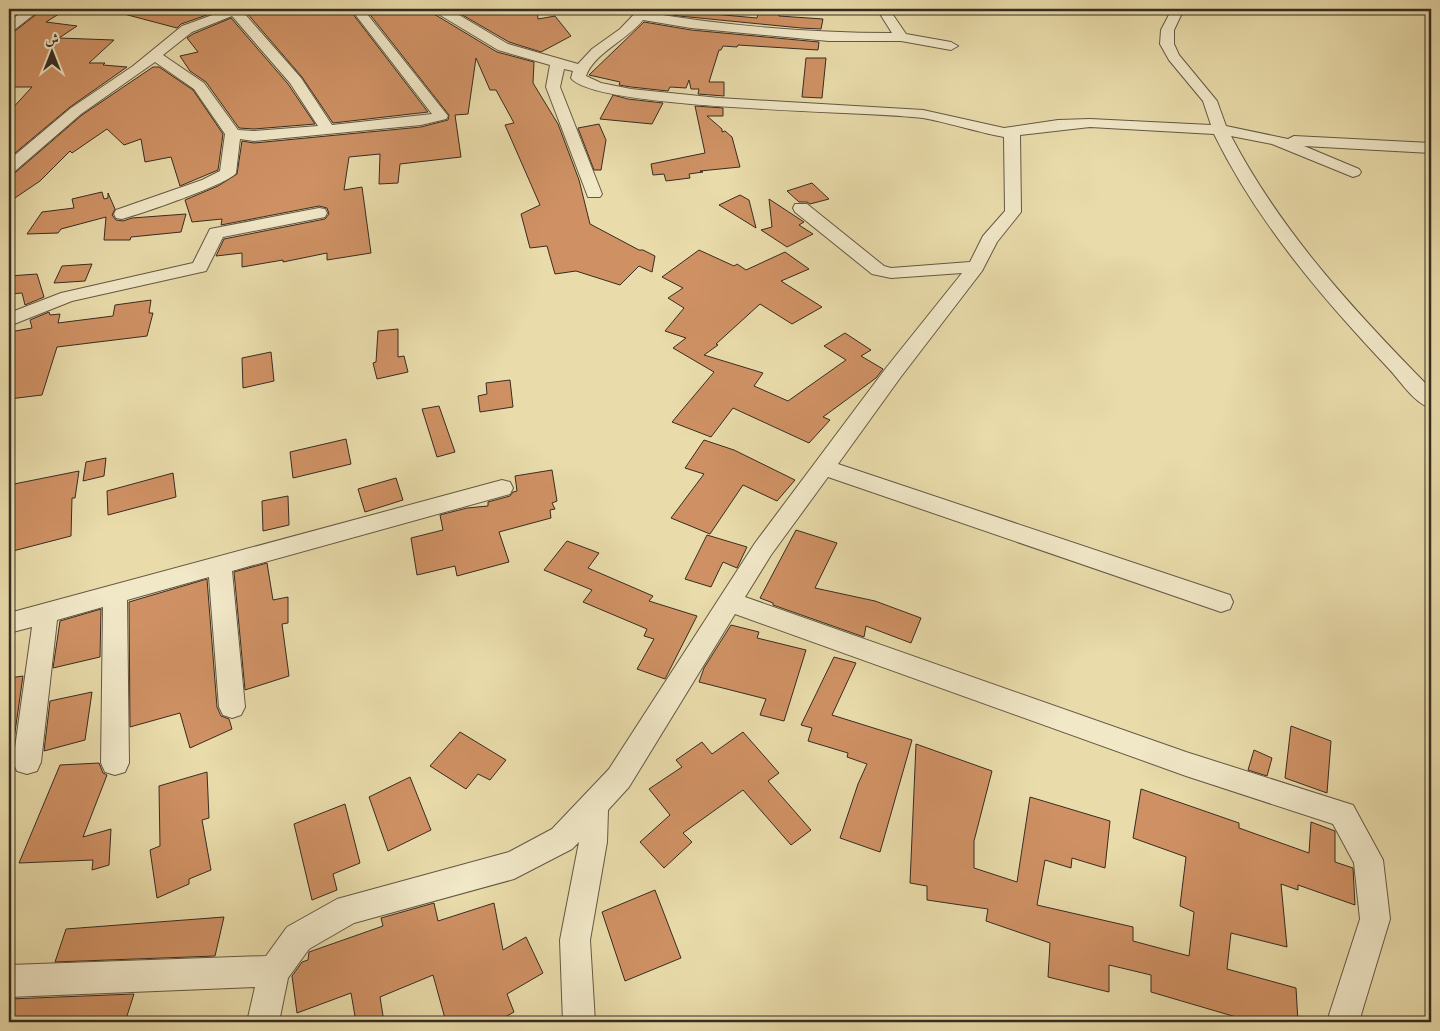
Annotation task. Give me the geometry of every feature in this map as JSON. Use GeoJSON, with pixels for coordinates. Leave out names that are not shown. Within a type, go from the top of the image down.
{"type":"FeatureCollection","features":[{"type":"Feature","properties":{"kind":"street"},"geometry":{"type":"LineString","coordinates":[[9,27],[35,9]]}},
{"type":"Feature","properties":{"kind":"street"},"geometry":{"type":"LineString","coordinates":[[233,134],[254,136],[328,130],[421,121],[441,116],[357,9]]}},
{"type":"Feature","properties":{"kind":"street"},"geometry":{"type":"LineString","coordinates":[[440,9],[502,47],[580,69]]}},
{"type":"Feature","properties":{"kind":"street"},"geometry":{"type":"LineString","coordinates":[[691,24],[696,9]]}},
{"type":"Feature","properties":{"kind":"street"},"geometry":{"type":"LineString","coordinates":[[884,9],[901,37]]}},
{"type":"Feature","properties":{"kind":"street"},"geometry":{"type":"LineString","coordinates":[[1178,9],[1166,32],[1167,46],[1211,102],[1221,130],[1252,186],[1307,263],[1385,355],[1431,401]]}},
{"type":"Feature","properties":{"kind":"street"},"geometry":{"type":"LineString","coordinates":[[9,168],[76,111],[138,70],[187,30],[213,18],[238,10],[296,81],[328,130]]}},
{"type":"Feature","properties":{"kind":"street"},"geometry":{"type":"LineString","coordinates":[[951,46],[901,37],[829,36],[691,24],[643,12],[627,30],[591,57],[580,69],[578,78],[597,86],[631,93],[719,102],[922,114],[1004,133],[1058,125],[1090,123],[1221,130],[1276,140],[1431,148]]}},
{"type":"Feature","properties":{"kind":"street"},"geometry":{"type":"LineString","coordinates":[[122,214],[208,183],[228,173],[233,134],[199,86],[155,56]]}},
{"type":"Feature","properties":{"kind":"street"},"geometry":{"type":"LineString","coordinates":[[558,62],[553,87],[594,194]]}},
{"type":"Feature","properties":{"kind":"street"},"geometry":{"type":"LineString","coordinates":[[263,1022],[274,971],[298,938],[348,910],[514,865],[562,839],[618,778],[763,549],[893,373],[976,267],[989,240],[1013,212],[1012,132]]}},
{"type":"Feature","properties":{"kind":"street"},"geometry":{"type":"LineString","coordinates":[[1276,140],[1353,172]]}},
{"type":"Feature","properties":{"kind":"street"},"geometry":{"type":"LineString","coordinates":[[801,208],[878,270],[891,273],[976,267]]}},
{"type":"Feature","properties":{"kind":"street"},"geometry":{"type":"LineString","coordinates":[[9,320],[67,297],[200,267],[216,233],[319,213]]}},
{"type":"Feature","properties":{"kind":"street"},"geometry":{"type":"LineString","coordinates":[[824,467],[1221,602]]}},
{"type":"Feature","properties":{"kind":"street"},"geometry":{"type":"LineString","coordinates":[[9,623],[502,488]]}},
{"type":"Feature","properties":{"kind":"street"},"geometry":{"type":"LineString","coordinates":[[220,565],[232,707]]}},
{"type":"Feature","properties":{"kind":"street"},"geometry":{"type":"LineString","coordinates":[[115,594],[115,763]]}},
{"type":"Feature","properties":{"kind":"street"},"geometry":{"type":"LineString","coordinates":[[730,602],[1186,764],[1343,814],[1368,860],[1375,919],[1345,1015],[1348,1022]]}},
{"type":"Feature","properties":{"kind":"street"},"geometry":{"type":"LineString","coordinates":[[27,762],[46,613]]}},
{"type":"Feature","properties":{"kind":"street"},"geometry":{"type":"LineString","coordinates":[[579,1022],[575,940],[594,842],[594,804]]}},
{"type":"Feature","properties":{"kind":"street"},"geometry":{"type":"LineString","coordinates":[[9,981],[274,971]]}},
{"type":"Feature","properties":{"kind":"building"},"geometry":{"type":"Polygon","coordinates":[[[43,9],[67,9],[46,22],[77,26],[59,38],[114,40],[89,63],[105,63],[103,65],[127,67],[70,107],[9,158],[9,112],[32,87],[9,87],[9,33],[15,31],[43,9]]]}},
{"type":"Feature","properties":{"kind":"building"},"geometry":{"type":"Polygon","coordinates":[[[125,9],[224,9],[181,24],[177,28],[124,14],[125,9]]]}},
{"type":"Feature","properties":{"kind":"building"},"geometry":{"type":"Polygon","coordinates":[[[249,9],[349,9],[428,112],[333,123],[302,77],[246,12],[249,9]]]}},
{"type":"Feature","properties":{"kind":"building"},"geometry":{"type":"Polygon","coordinates":[[[382,9],[432,9],[434,14],[497,52],[534,62],[533,83],[558,124],[579,180],[590,224],[639,250],[655,256],[652,272],[639,266],[620,285],[576,271],[555,274],[547,246],[530,248],[521,214],[540,205],[505,125],[514,123],[496,90],[490,90],[476,58],[468,114],[455,115],[461,157],[400,164],[398,183],[379,184],[380,154],[349,157],[344,190],[362,187],[371,253],[327,260],[327,253],[283,262],[283,260],[242,267],[242,253],[216,256],[224,239],[325,219],[329,214],[327,208],[319,206],[221,225],[222,219],[192,222],[185,200],[218,186],[237,174],[242,141],[254,143],[421,127],[448,120],[449,115],[368,12],[382,9]]]}},
{"type":"Feature","properties":{"kind":"building"},"geometry":{"type":"Polygon","coordinates":[[[452,9],[537,9],[538,19],[555,16],[571,36],[541,52],[509,42],[452,9]]]}},
{"type":"Feature","properties":{"kind":"building"},"geometry":{"type":"Polygon","coordinates":[[[654,9],[692,9],[691,12],[757,18],[759,9],[781,9],[779,16],[823,19],[821,29],[801,28],[679,16],[653,12],[654,9]]]}},
{"type":"Feature","properties":{"kind":"building"},"geometry":{"type":"Polygon","coordinates":[[[231,18],[288,84],[315,124],[254,129],[239,128],[206,82],[190,71],[180,56],[198,52],[187,38],[231,18]]]}},
{"type":"Feature","properties":{"kind":"building"},"geometry":{"type":"Polygon","coordinates":[[[644,22],[691,30],[819,42],[818,50],[738,45],[737,47],[723,46],[719,50],[709,82],[724,82],[724,96],[698,94],[699,89],[691,89],[689,80],[686,88],[670,87],[668,91],[619,85],[620,82],[589,75],[644,22]]]}},
{"type":"Feature","properties":{"kind":"building"},"geometry":{"type":"Polygon","coordinates":[[[806,58],[826,58],[822,98],[802,97],[806,58]]]}},
{"type":"Feature","properties":{"kind":"building"},"geometry":{"type":"Polygon","coordinates":[[[153,67],[159,67],[193,90],[223,134],[218,170],[180,186],[171,157],[145,162],[141,139],[124,145],[107,129],[72,153],[70,151],[40,181],[9,202],[9,175],[16,172],[82,115],[153,67]]]}},
{"type":"Feature","properties":{"kind":"building"},"geometry":{"type":"Polygon","coordinates":[[[613,95],[628,99],[663,103],[652,124],[600,119],[613,95]]]}},
{"type":"Feature","properties":{"kind":"building"},"geometry":{"type":"Polygon","coordinates":[[[695,106],[723,108],[723,116],[707,116],[722,129],[722,132],[725,131],[732,137],[740,167],[700,171],[703,172],[689,174],[690,178],[666,181],[664,174],[653,175],[651,164],[705,153],[695,106]]]}},
{"type":"Feature","properties":{"kind":"building"},"geometry":{"type":"Polygon","coordinates":[[[599,124],[606,140],[601,170],[594,170],[578,128],[599,124]]]}},
{"type":"Feature","properties":{"kind":"building"},"geometry":{"type":"Polygon","coordinates":[[[812,183],[829,199],[810,204],[799,202],[787,191],[812,183]]]}},
{"type":"Feature","properties":{"kind":"building"},"geometry":{"type":"Polygon","coordinates":[[[102,192],[104,199],[108,198],[108,193],[115,209],[112,215],[116,220],[123,221],[132,218],[186,214],[181,232],[131,237],[130,240],[104,240],[106,217],[61,229],[58,233],[27,234],[42,212],[74,208],[72,199],[102,192]]]}},
{"type":"Feature","properties":{"kind":"building"},"geometry":{"type":"Polygon","coordinates":[[[740,195],[749,200],[756,228],[719,205],[740,195]]]}},
{"type":"Feature","properties":{"kind":"building"},"geometry":{"type":"Polygon","coordinates":[[[769,199],[804,222],[799,225],[813,234],[787,247],[761,230],[772,227],[769,199]]]}},
{"type":"Feature","properties":{"kind":"building"},"geometry":{"type":"Polygon","coordinates":[[[699,250],[734,266],[737,264],[746,270],[785,252],[809,269],[781,281],[822,307],[792,324],[760,304],[716,344],[718,345],[704,355],[763,373],[754,386],[788,401],[846,360],[824,346],[845,333],[871,350],[861,356],[883,369],[876,378],[823,417],[830,420],[809,443],[733,408],[711,437],[672,422],[714,372],[673,348],[686,338],[665,331],[684,308],[668,298],[683,288],[662,277],[699,250]]]}},
{"type":"Feature","properties":{"kind":"building"},"geometry":{"type":"Polygon","coordinates":[[[92,264],[85,281],[54,283],[62,266],[92,264]]]}},
{"type":"Feature","properties":{"kind":"building"},"geometry":{"type":"Polygon","coordinates":[[[37,274],[44,297],[25,305],[22,293],[9,294],[9,276],[37,274]]]}},
{"type":"Feature","properties":{"kind":"building"},"geometry":{"type":"Polygon","coordinates":[[[151,300],[149,313],[153,313],[147,336],[57,347],[42,395],[9,399],[10,332],[32,328],[30,320],[49,312],[50,315],[60,314],[58,323],[113,316],[115,305],[151,300]]]}},
{"type":"Feature","properties":{"kind":"building"},"geometry":{"type":"Polygon","coordinates":[[[398,329],[398,357],[404,356],[408,372],[377,379],[373,363],[376,362],[378,331],[398,329]]]}},
{"type":"Feature","properties":{"kind":"building"},"geometry":{"type":"Polygon","coordinates":[[[271,352],[274,381],[243,388],[242,358],[271,352]]]}},
{"type":"Feature","properties":{"kind":"building"},"geometry":{"type":"Polygon","coordinates":[[[510,380],[513,407],[480,412],[478,396],[487,394],[486,383],[510,380]]]}},
{"type":"Feature","properties":{"kind":"building"},"geometry":{"type":"Polygon","coordinates":[[[439,406],[455,452],[437,457],[422,409],[439,406]]]}},
{"type":"Feature","properties":{"kind":"building"},"geometry":{"type":"Polygon","coordinates":[[[346,439],[351,464],[293,478],[290,452],[346,439]]]}},
{"type":"Feature","properties":{"kind":"building"},"geometry":{"type":"Polygon","coordinates":[[[704,440],[734,450],[795,480],[777,501],[743,485],[710,534],[671,518],[704,474],[685,468],[704,440]]]}},
{"type":"Feature","properties":{"kind":"building"},"geometry":{"type":"Polygon","coordinates":[[[106,458],[104,476],[83,481],[86,462],[106,458]]]}},
{"type":"Feature","properties":{"kind":"building"},"geometry":{"type":"Polygon","coordinates":[[[552,470],[557,501],[552,503],[555,509],[550,510],[551,518],[499,532],[509,562],[457,576],[455,566],[417,575],[411,538],[443,530],[440,515],[467,508],[488,506],[488,502],[510,496],[513,492],[517,491],[515,476],[552,470]]]}},
{"type":"Feature","properties":{"kind":"building"},"geometry":{"type":"Polygon","coordinates":[[[79,471],[75,498],[72,498],[71,536],[9,552],[9,485],[79,471]]]}},
{"type":"Feature","properties":{"kind":"building"},"geometry":{"type":"Polygon","coordinates":[[[173,473],[176,497],[108,515],[107,491],[173,473]]]}},
{"type":"Feature","properties":{"kind":"building"},"geometry":{"type":"Polygon","coordinates":[[[396,478],[403,500],[365,512],[358,489],[396,478]]]}},
{"type":"Feature","properties":{"kind":"building"},"geometry":{"type":"Polygon","coordinates":[[[288,496],[289,525],[263,531],[262,501],[288,496]]]}},
{"type":"Feature","properties":{"kind":"building"},"geometry":{"type":"Polygon","coordinates":[[[796,530],[837,543],[815,588],[875,601],[921,618],[911,643],[866,626],[864,637],[773,605],[773,603],[760,598],[796,530]]]}},
{"type":"Feature","properties":{"kind":"building"},"geometry":{"type":"Polygon","coordinates":[[[707,535],[747,547],[737,568],[723,562],[711,587],[685,579],[707,535]]]}},
{"type":"Feature","properties":{"kind":"building"},"geometry":{"type":"Polygon","coordinates":[[[567,541],[599,553],[588,568],[653,596],[649,601],[697,616],[665,679],[637,669],[654,639],[644,636],[647,629],[583,602],[592,590],[544,570],[567,541]]]}},
{"type":"Feature","properties":{"kind":"building"},"geometry":{"type":"Polygon","coordinates":[[[267,563],[273,600],[288,597],[288,623],[282,624],[289,676],[245,690],[234,572],[267,563]]]}},
{"type":"Feature","properties":{"kind":"building"},"geometry":{"type":"Polygon","coordinates":[[[207,579],[217,707],[221,716],[229,719],[232,729],[190,748],[180,713],[130,727],[129,602],[207,579]]]}},
{"type":"Feature","properties":{"kind":"building"},"geometry":{"type":"Polygon","coordinates":[[[101,609],[100,657],[53,668],[60,621],[101,609]]]}},
{"type":"Feature","properties":{"kind":"building"},"geometry":{"type":"Polygon","coordinates":[[[731,625],[759,632],[757,638],[806,650],[784,721],[760,715],[766,699],[699,682],[704,668],[731,625]]]}},
{"type":"Feature","properties":{"kind":"building"},"geometry":{"type":"Polygon","coordinates":[[[834,657],[856,663],[832,715],[912,740],[880,852],[840,838],[858,784],[867,764],[847,757],[848,753],[808,741],[812,728],[801,725],[834,657]]]}},
{"type":"Feature","properties":{"kind":"building"},"geometry":{"type":"Polygon","coordinates":[[[23,676],[11,760],[9,761],[9,678],[23,676]]]}},
{"type":"Feature","properties":{"kind":"building"},"geometry":{"type":"Polygon","coordinates":[[[92,692],[85,740],[44,751],[50,701],[92,692]]]}},
{"type":"Feature","properties":{"kind":"building"},"geometry":{"type":"Polygon","coordinates":[[[1291,726],[1331,741],[1327,793],[1285,778],[1291,726]]]}},
{"type":"Feature","properties":{"kind":"building"},"geometry":{"type":"Polygon","coordinates":[[[460,732],[506,760],[490,780],[478,774],[466,789],[430,766],[460,732]]]}},
{"type":"Feature","properties":{"kind":"building"},"geometry":{"type":"Polygon","coordinates":[[[743,732],[779,773],[768,781],[811,830],[791,845],[743,790],[683,833],[692,842],[664,868],[640,842],[670,815],[649,789],[682,767],[676,760],[702,742],[712,754],[743,732]]]}},
{"type":"Feature","properties":{"kind":"building"},"geometry":{"type":"Polygon","coordinates":[[[916,744],[992,771],[974,841],[974,868],[1017,882],[1030,797],[1110,821],[1105,868],[1072,858],[1071,868],[1045,860],[1037,905],[1133,927],[1133,941],[1189,956],[1194,912],[1180,906],[1186,857],[1133,838],[1141,789],[1239,823],[1239,828],[1309,853],[1311,822],[1335,831],[1335,862],[1353,868],[1355,905],[1298,885],[1298,890],[1281,884],[1287,947],[1231,933],[1227,969],[1296,988],[1298,1022],[1253,1022],[1151,992],[1151,975],[1109,965],[1109,992],[1048,977],[1050,943],[986,921],[988,909],[927,900],[927,886],[910,883],[916,744]]]}},
{"type":"Feature","properties":{"kind":"building"},"geometry":{"type":"Polygon","coordinates":[[[1254,750],[1272,758],[1267,776],[1248,770],[1254,750]]]}},
{"type":"Feature","properties":{"kind":"building"},"geometry":{"type":"Polygon","coordinates":[[[99,763],[103,773],[107,775],[83,837],[111,829],[109,865],[92,870],[93,860],[19,863],[60,765],[99,763]]]}},
{"type":"Feature","properties":{"kind":"building"},"geometry":{"type":"Polygon","coordinates":[[[207,772],[209,818],[202,820],[211,870],[189,879],[189,884],[157,898],[150,850],[160,846],[159,786],[207,772]]]}},
{"type":"Feature","properties":{"kind":"building"},"geometry":{"type":"Polygon","coordinates":[[[410,777],[431,830],[388,851],[369,797],[410,777]]]}},
{"type":"Feature","properties":{"kind":"building"},"geometry":{"type":"Polygon","coordinates":[[[345,804],[360,863],[333,874],[337,890],[312,900],[294,824],[345,804]]]}},
{"type":"Feature","properties":{"kind":"building"},"geometry":{"type":"Polygon","coordinates":[[[655,890],[681,958],[625,981],[602,912],[655,890]]]}},
{"type":"Feature","properties":{"kind":"building"},"geometry":{"type":"Polygon","coordinates":[[[434,903],[438,921],[494,903],[503,950],[526,937],[543,973],[507,994],[514,1012],[496,1022],[446,1022],[433,975],[380,997],[384,1022],[356,1022],[351,993],[297,1013],[292,976],[302,962],[308,960],[309,952],[383,926],[381,918],[434,903]]]}},
{"type":"Feature","properties":{"kind":"building"},"geometry":{"type":"Polygon","coordinates":[[[224,917],[215,956],[55,962],[66,929],[224,917]]]}},
{"type":"Feature","properties":{"kind":"building"},"geometry":{"type":"Polygon","coordinates":[[[134,994],[125,1022],[9,1022],[9,999],[134,994]]]}}]}
